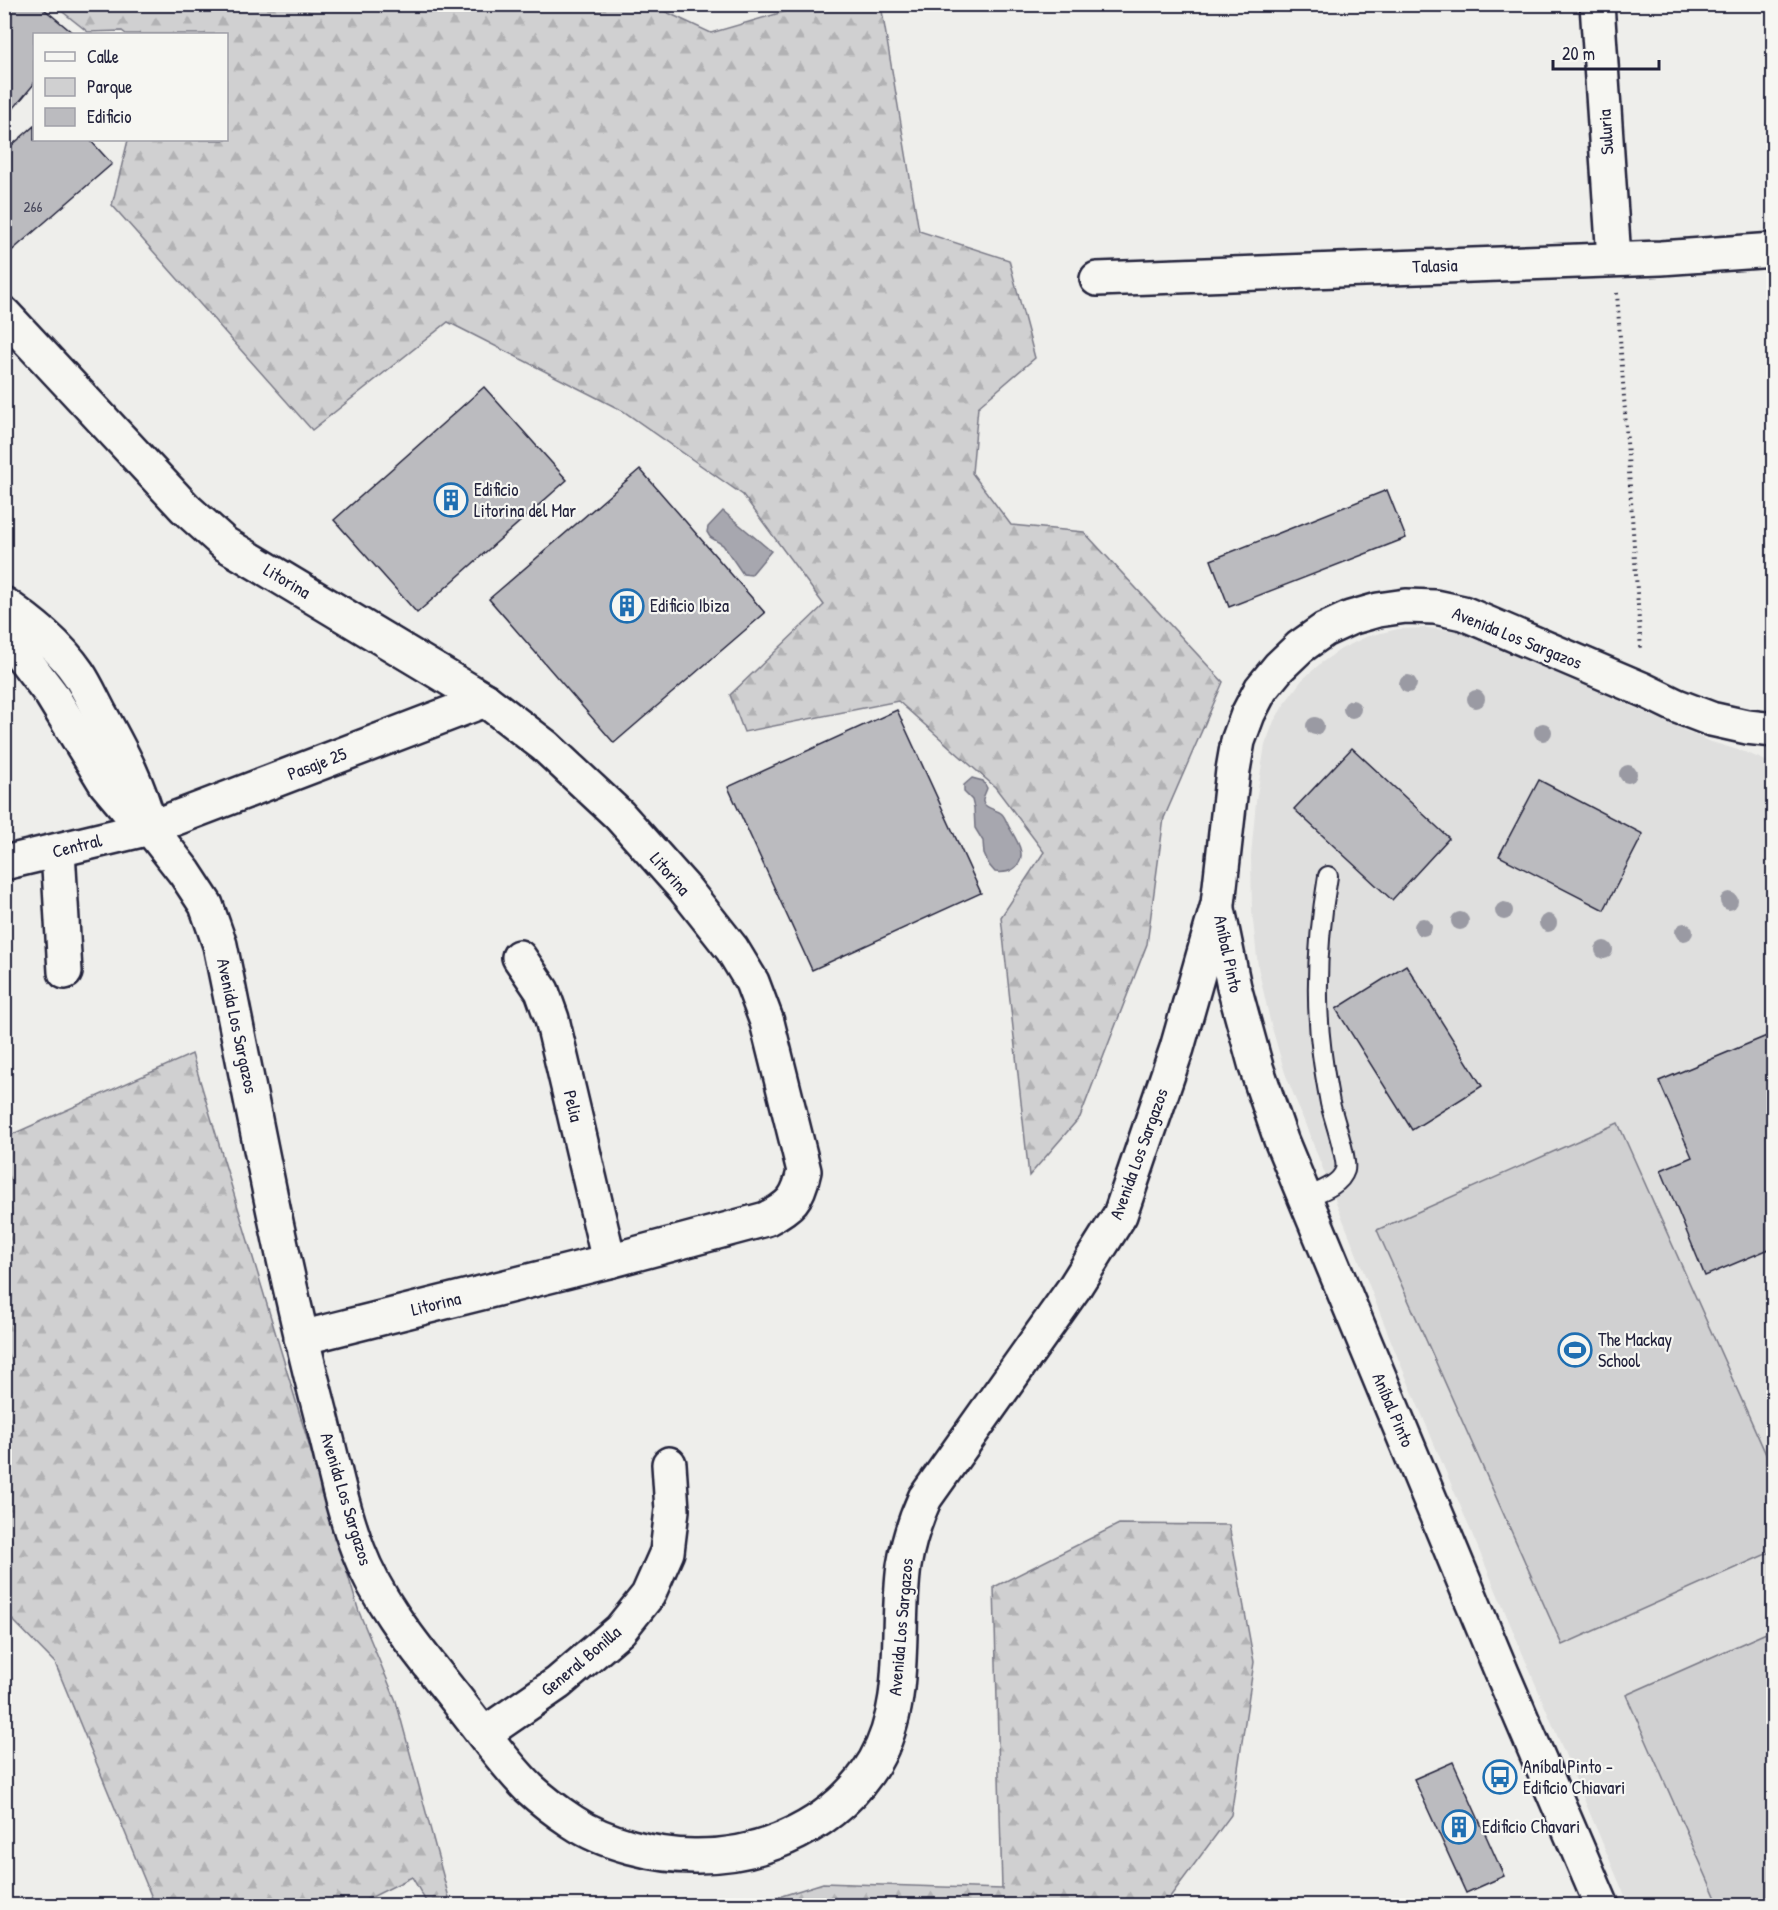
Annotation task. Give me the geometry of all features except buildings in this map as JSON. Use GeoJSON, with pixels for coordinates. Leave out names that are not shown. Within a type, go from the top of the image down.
{"type":"FeatureCollection","features":[{"type":"Feature","properties":{"kind":"street","name":"Suluria"},"geometry":{"type":"LineString","coordinates":[[1597,4],[1614,259]]}},
{"type":"Feature","properties":{"kind":"street","name":"Talasia"},"geometry":{"type":"LineString","coordinates":[[1097,279],[1661,258],[1773,250]]}},
{"type":"Feature","properties":{"kind":"street","name":"Litorina"},"geometry":{"type":"LineString","coordinates":[[4,314],[185,508],[225,544],[485,700],[545,746],[619,815],[684,888],[732,949],[752,982],[767,1022],[804,1171],[795,1199],[783,1210],[766,1219],[609,1261],[301,1338]]}},
{"type":"Feature","properties":{"kind":"street","name":"Avenida Los Sargazos"},"geometry":{"type":"LineString","coordinates":[[4,604],[56,646],[78,673],[131,771],[143,800],[150,828]]}},
{"type":"Feature","properties":{"kind":"street","name":"Avenida Los Sargazos"},"geometry":{"type":"LineString","coordinates":[[4,641],[15,647],[51,694],[106,784],[127,808],[150,828],[185,873],[206,905],[220,945],[301,1338],[357,1548],[378,1596],[404,1633],[530,1788],[576,1824],[638,1850],[678,1856],[714,1857],[751,1850],[787,1839],[813,1825],[836,1808],[853,1791],[874,1761],[888,1734],[897,1692],[904,1568],[912,1528],[924,1498],[1074,1288],[1120,1215],[1178,1048],[1218,904],[1238,741],[1261,689],[1279,666],[1324,630],[1350,618],[1378,610],[1406,606],[1436,607],[1464,613],[1711,719],[1773,730]]}},
{"type":"Feature","properties":{"kind":"street","name":"Pasaje 25"},"geometry":{"type":"LineString","coordinates":[[150,828],[485,700]]}},
{"type":"Feature","properties":{"kind":"street","name":"Central"},"geometry":{"type":"LineString","coordinates":[[4,863],[150,828]]}},
{"type":"Feature","properties":{"kind":"street"},"geometry":{"type":"LineString","coordinates":[[58,851],[65,972]]}},
{"type":"Feature","properties":{"kind":"street","name":"Aníbal Pinto"},"geometry":{"type":"LineString","coordinates":[[1218,904],[1234,987],[1256,1067],[1281,1140],[1498,1662],[1602,1905]]}},
{"type":"Feature","properties":{"kind":"street","name":"Pelia"},"geometry":{"type":"LineString","coordinates":[[519,957],[542,991],[552,1019],[609,1261]]}},
{"type":"Feature","properties":{"kind":"street","name":"General Bonilla"},"geometry":{"type":"LineString","coordinates":[[484,1734],[558,1683],[620,1630],[648,1595],[667,1552],[672,1510],[669,1464]]}},
{"type":"Feature","properties":{"kind":"lane"},"geometry":{"type":"LineString","coordinates":[[1305,1198],[1337,1182],[1346,1165],[1328,1094],[1317,1002],[1318,951],[1328,876]]}},
{"type":"Feature","properties":{"kind":"path"},"geometry":{"type":"LineString","coordinates":[[1614,259],[1644,690]]}},
{"type":"Feature","properties":{"kind":"shaded area"},"geometry":{"type":"Polygon","coordinates":[[[723,511],[771,551],[751,575],[743,574],[723,545],[710,537],[707,532],[708,527],[723,511]]]}},
{"type":"Feature","properties":{"kind":"shaded area","name":"The Mackay School"},"geometry":{"type":"Polygon","coordinates":[[[1427,628],[1457,631],[1485,640],[1708,741],[1745,752],[1773,764],[1773,1905],[1629,1906],[1395,1351],[1285,1073],[1270,1021],[1258,967],[1252,912],[1251,856],[1256,801],[1265,745],[1274,721],[1302,680],[1341,649],[1368,636],[1398,629],[1427,628]]]}},
{"type":"Feature","properties":{"kind":"shaded area"},"geometry":{"type":"Polygon","coordinates":[[[972,778],[983,781],[987,788],[983,798],[984,804],[1002,814],[1020,848],[1021,859],[1018,865],[1009,871],[995,872],[984,854],[983,841],[975,828],[972,800],[964,792],[964,785],[972,778]]]}},
{"type":"Feature","properties":{"kind":"green space"},"geometry":{"type":"Polygon","coordinates":[[[649,4],[711,33],[807,5],[881,5],[919,231],[1009,260],[1035,358],[978,407],[972,473],[1011,525],[1084,532],[1223,682],[1164,818],[1147,944],[1080,1117],[1029,1176],[1001,917],[1044,852],[995,787],[898,701],[744,732],[730,695],[824,605],[743,495],[623,411],[448,322],[312,430],[112,205],[128,141],[228,141],[228,33],[88,32],[54,5],[649,4]]]}},
{"type":"Feature","properties":{"kind":"green space"},"geometry":{"type":"Polygon","coordinates":[[[192,1054],[359,1612],[396,1701],[451,1905],[428,1905],[412,1877],[356,1905],[155,1905],[55,1663],[5,1612],[4,1138],[192,1054]]]}},
{"type":"Feature","properties":{"kind":"green space","name":"The Mackay School"},"geometry":{"type":"Polygon","coordinates":[[[1618,1123],[1773,1470],[1773,1551],[1562,1645],[1377,1230],[1618,1123]]]}},
{"type":"Feature","properties":{"kind":"green space"},"geometry":{"type":"Polygon","coordinates":[[[1119,1524],[1229,1525],[1254,1662],[1231,1815],[1164,1905],[753,1905],[823,1883],[1002,1889],[994,1587],[1119,1524]]]}},
{"type":"Feature","properties":{"kind":"green space"},"geometry":{"type":"Polygon","coordinates":[[[1773,1630],[1773,1905],[1719,1905],[1626,1695],[1773,1630]]]}},
{"type":"Feature","properties":{"kind":"place","name":"Edificio Litorina del Mar"},"geometry":{"type":"Point","coordinates":[451,500]}},
{"type":"Feature","properties":{"kind":"place","name":"Edificio Ibiza"},"geometry":{"type":"Point","coordinates":[627,606]}},
{"type":"Feature","properties":{"kind":"place","name":"The Mackay School"},"geometry":{"type":"Point","coordinates":[1575,1350]}},
{"type":"Feature","properties":{"kind":"place","name":"Aníbal Pinto - Edificio Chiavari"},"geometry":{"type":"Point","coordinates":[1500,1777]}},
{"type":"Feature","properties":{"kind":"place","name":"Edificio Chavari"},"geometry":{"type":"Point","coordinates":[1459,1827]}}]}
